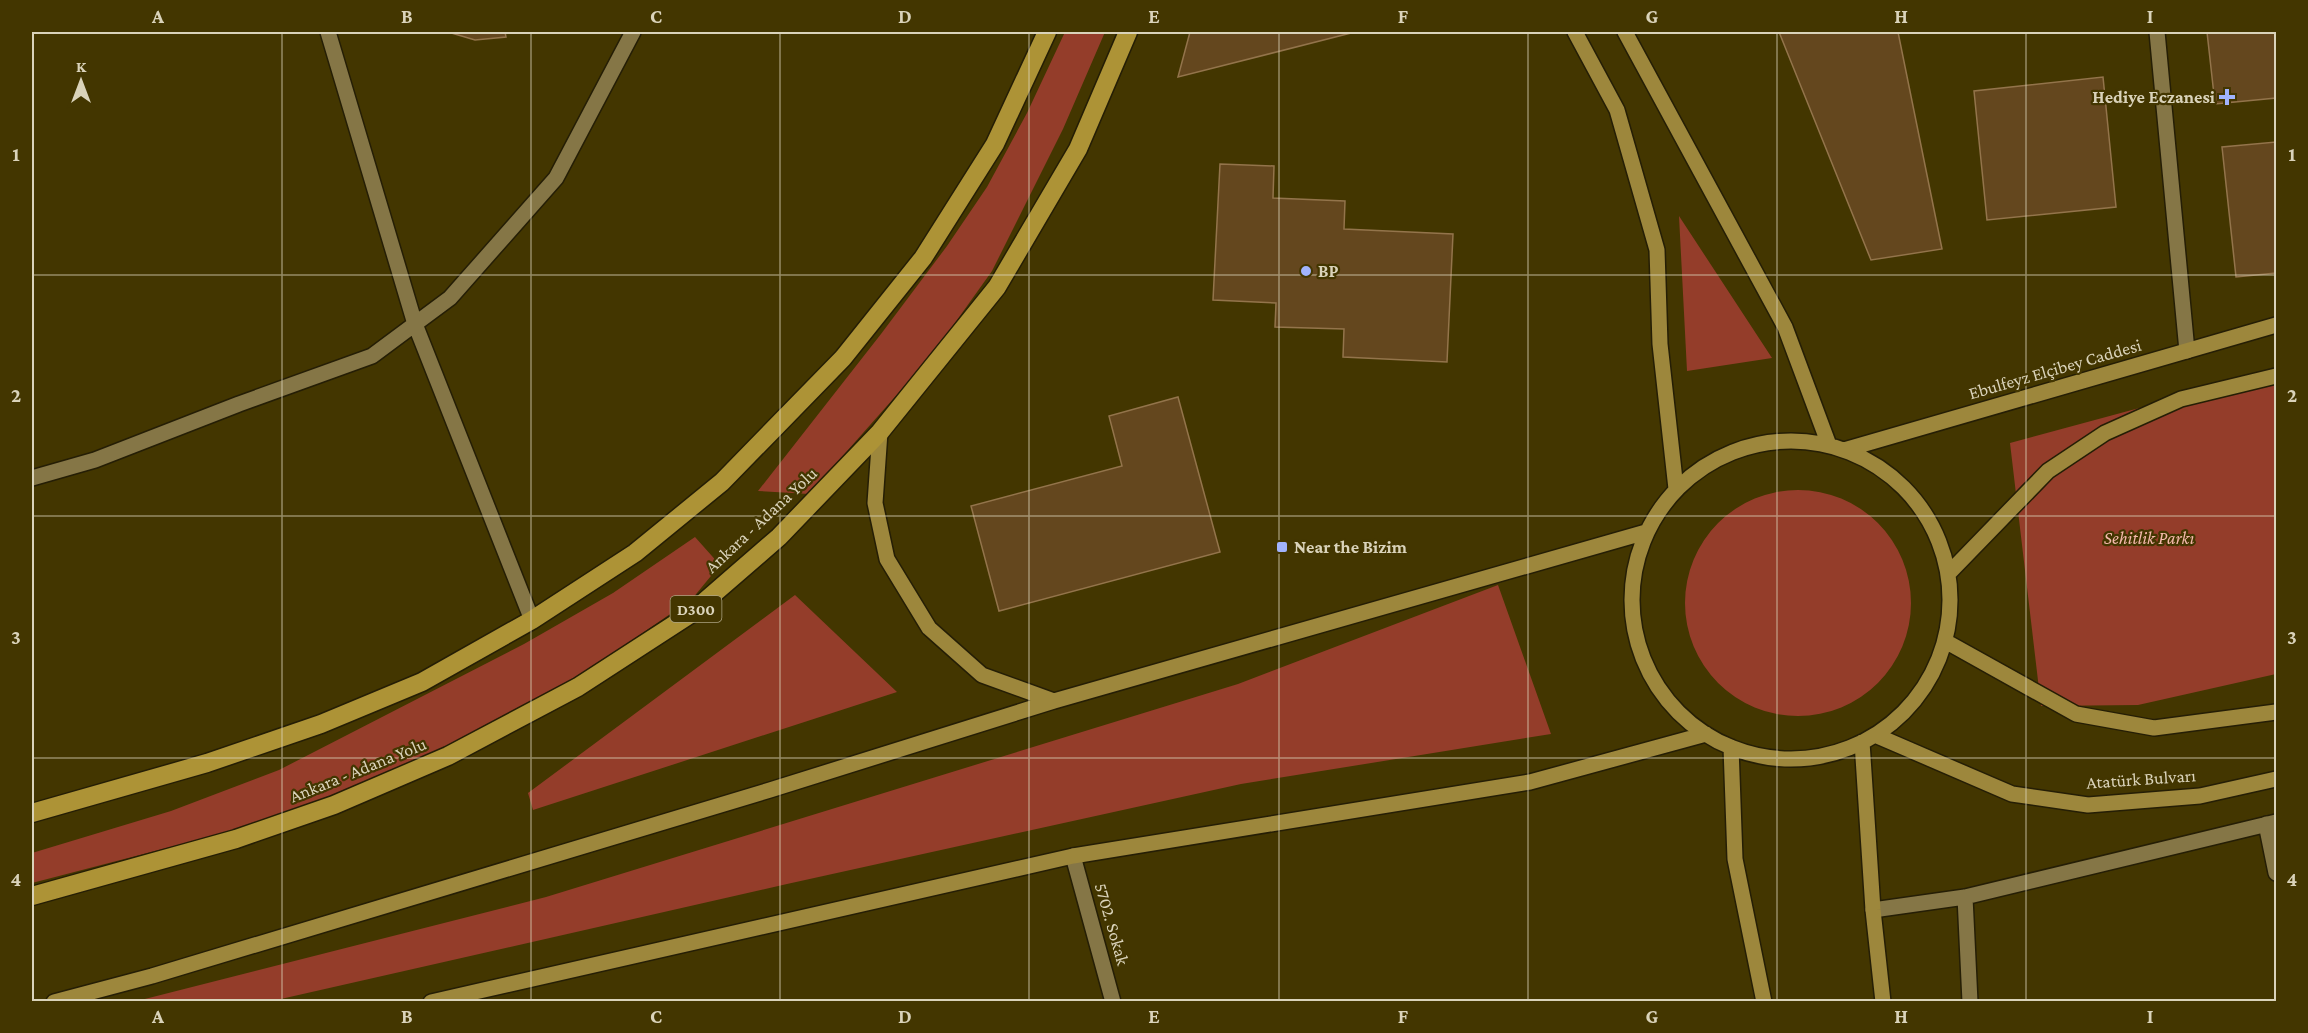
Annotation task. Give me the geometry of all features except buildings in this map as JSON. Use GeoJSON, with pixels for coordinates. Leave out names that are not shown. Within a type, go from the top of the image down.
{"type":"FeatureCollection","features":[{"type":"Feature","properties":{"kind":"highway"},"geometry":{"type":"LineString","coordinates":[[32,813],[207,763],[321,724],[422,682],[532,620],[635,553],[722,482],[843,358],[923,258],[995,144],[1047,32]]}},
{"type":"Feature","properties":{"kind":"highway","name":"Ankara - Adana Yolu"},"geometry":{"type":"LineString","coordinates":[[32,896],[236,839],[334,805],[448,756],[578,687],[689,615],[779,537],[880,432],[997,287],[1078,149],[1128,32]]}},
{"type":"Feature","properties":{"kind":"main road"},"geometry":{"type":"LineString","coordinates":[[1575,32],[1617,110],[1658,250],[1660,344],[1676,489]]}},
{"type":"Feature","properties":{"kind":"main road"},"geometry":{"type":"LineString","coordinates":[[1625,32],[1785,327],[1829,445]]}},
{"type":"Feature","properties":{"kind":"main road","name":"Ebulfeyz Elçibey Caddesi"},"geometry":{"type":"LineString","coordinates":[[1844,450],[2277,325]]}},
{"type":"Feature","properties":{"kind":"main road"},"geometry":{"type":"LineString","coordinates":[[1949,573],[2048,471],[2105,433],[2181,399],[2277,376]]}},
{"type":"Feature","properties":{"kind":"main road"},"geometry":{"type":"LineString","coordinates":[[880,432],[875,503],[887,559],[929,628],[982,675],[1054,701]]}},
{"type":"Feature","properties":{"kind":"main road"},"geometry":{"type":"LineString","coordinates":[[1787,440],[1829,445],[1875,464],[1901,485],[1923,511],[1940,541],[1949,573],[1951,607],[1946,640],[1933,672],[1915,700],[1868,739],[1831,754],[1797,759],[1763,756],[1731,747],[1706,734],[1680,714],[1659,689],[1643,660],[1634,629],[1631,596],[1635,563],[1646,532],[1676,489],[1709,463],[1746,447],[1787,440]]}},
{"type":"Feature","properties":{"kind":"main road"},"geometry":{"type":"LineString","coordinates":[[54,1002],[152,976],[713,807],[1054,701],[1646,532]]}},
{"type":"Feature","properties":{"kind":"main road"},"geometry":{"type":"LineString","coordinates":[[1946,640],[2076,714],[2154,728],[2277,712]]}},
{"type":"Feature","properties":{"kind":"main road"},"geometry":{"type":"LineString","coordinates":[[431,1002],[1073,856],[1530,782],[1706,734]]}},
{"type":"Feature","properties":{"kind":"main road"},"geometry":{"type":"LineString","coordinates":[[1868,739],[1873,910],[1883,1002]]}},
{"type":"Feature","properties":{"kind":"main road","name":"Atatürk Bulvarı"},"geometry":{"type":"LineString","coordinates":[[1868,739],[2012,794],[2088,805],[2200,795],[2277,779]]}},
{"type":"Feature","properties":{"kind":"main road"},"geometry":{"type":"LineString","coordinates":[[1731,747],[1735,859],[1764,1002]]}},
{"type":"Feature","properties":{"kind":"street"},"geometry":{"type":"LineString","coordinates":[[328,32],[415,324],[532,620]]}},
{"type":"Feature","properties":{"kind":"street"},"geometry":{"type":"LineString","coordinates":[[32,478],[94,460],[238,404],[372,356],[450,298],[556,178],[633,32]]}},
{"type":"Feature","properties":{"kind":"street"},"geometry":{"type":"LineString","coordinates":[[2157,32],[2187,351]]}},
{"type":"Feature","properties":{"kind":"street"},"geometry":{"type":"LineString","coordinates":[[1873,910],[1965,897],[2271,823],[2277,873]]}},
{"type":"Feature","properties":{"kind":"street","name":"5702. Sokak"},"geometry":{"type":"LineString","coordinates":[[1073,856],[1113,1002]]}},
{"type":"Feature","properties":{"kind":"street"},"geometry":{"type":"LineString","coordinates":[[1965,897],[1970,1002]]}},
{"type":"Feature","properties":{"kind":"green space"},"geometry":{"type":"Polygon","coordinates":[[[1065,32],[1105,32],[1063,129],[992,271],[932,355],[809,494],[758,491],[881,334],[947,246],[987,187],[1027,113],[1065,32]]]}},
{"type":"Feature","properties":{"kind":"green space"},"geometry":{"type":"Polygon","coordinates":[[[1679,216],[1772,358],[1687,371],[1679,216]]]}},
{"type":"Feature","properties":{"kind":"green space","name":"Sehitlik Parkı"},"geometry":{"type":"Polygon","coordinates":[[[2276,371],[2276,674],[2138,705],[2041,706],[2010,443],[2276,371]]]}},
{"type":"Feature","properties":{"kind":"green space"},"geometry":{"type":"Polygon","coordinates":[[[1798,490],[1831,495],[1841,499],[1861,509],[1878,523],[1892,540],[1902,560],[1906,570],[1911,603],[1906,636],[1902,646],[1892,666],[1878,683],[1861,697],[1841,707],[1831,711],[1798,716],[1765,711],[1755,707],[1735,697],[1718,683],[1704,666],[1694,646],[1690,636],[1685,603],[1690,570],[1694,560],[1704,540],[1718,523],[1735,509],[1755,499],[1765,495],[1798,490]]]}},
{"type":"Feature","properties":{"kind":"green space"},"geometry":{"type":"Polygon","coordinates":[[[695,537],[720,565],[692,599],[551,696],[491,728],[330,801],[255,825],[32,883],[32,853],[171,811],[279,770],[524,644],[613,593],[695,537]]]}},
{"type":"Feature","properties":{"kind":"green space"},"geometry":{"type":"Polygon","coordinates":[[[1498,585],[1551,734],[1241,784],[272,1001],[137,1001],[546,897],[1238,684],[1498,585]]]}},
{"type":"Feature","properties":{"kind":"green space"},"geometry":{"type":"Polygon","coordinates":[[[795,595],[897,692],[533,810],[528,793],[795,595]]]}},
{"type":"Feature","properties":{"kind":"place","name":"Hediye Eczanesi"},"geometry":{"type":"Point","coordinates":[2227,97]}},
{"type":"Feature","properties":{"kind":"place","name":"BP"},"geometry":{"type":"Point","coordinates":[1306,271]}},
{"type":"Feature","properties":{"kind":"place","name":"Near the Bizim"},"geometry":{"type":"Point","coordinates":[1282,547]}}]}
